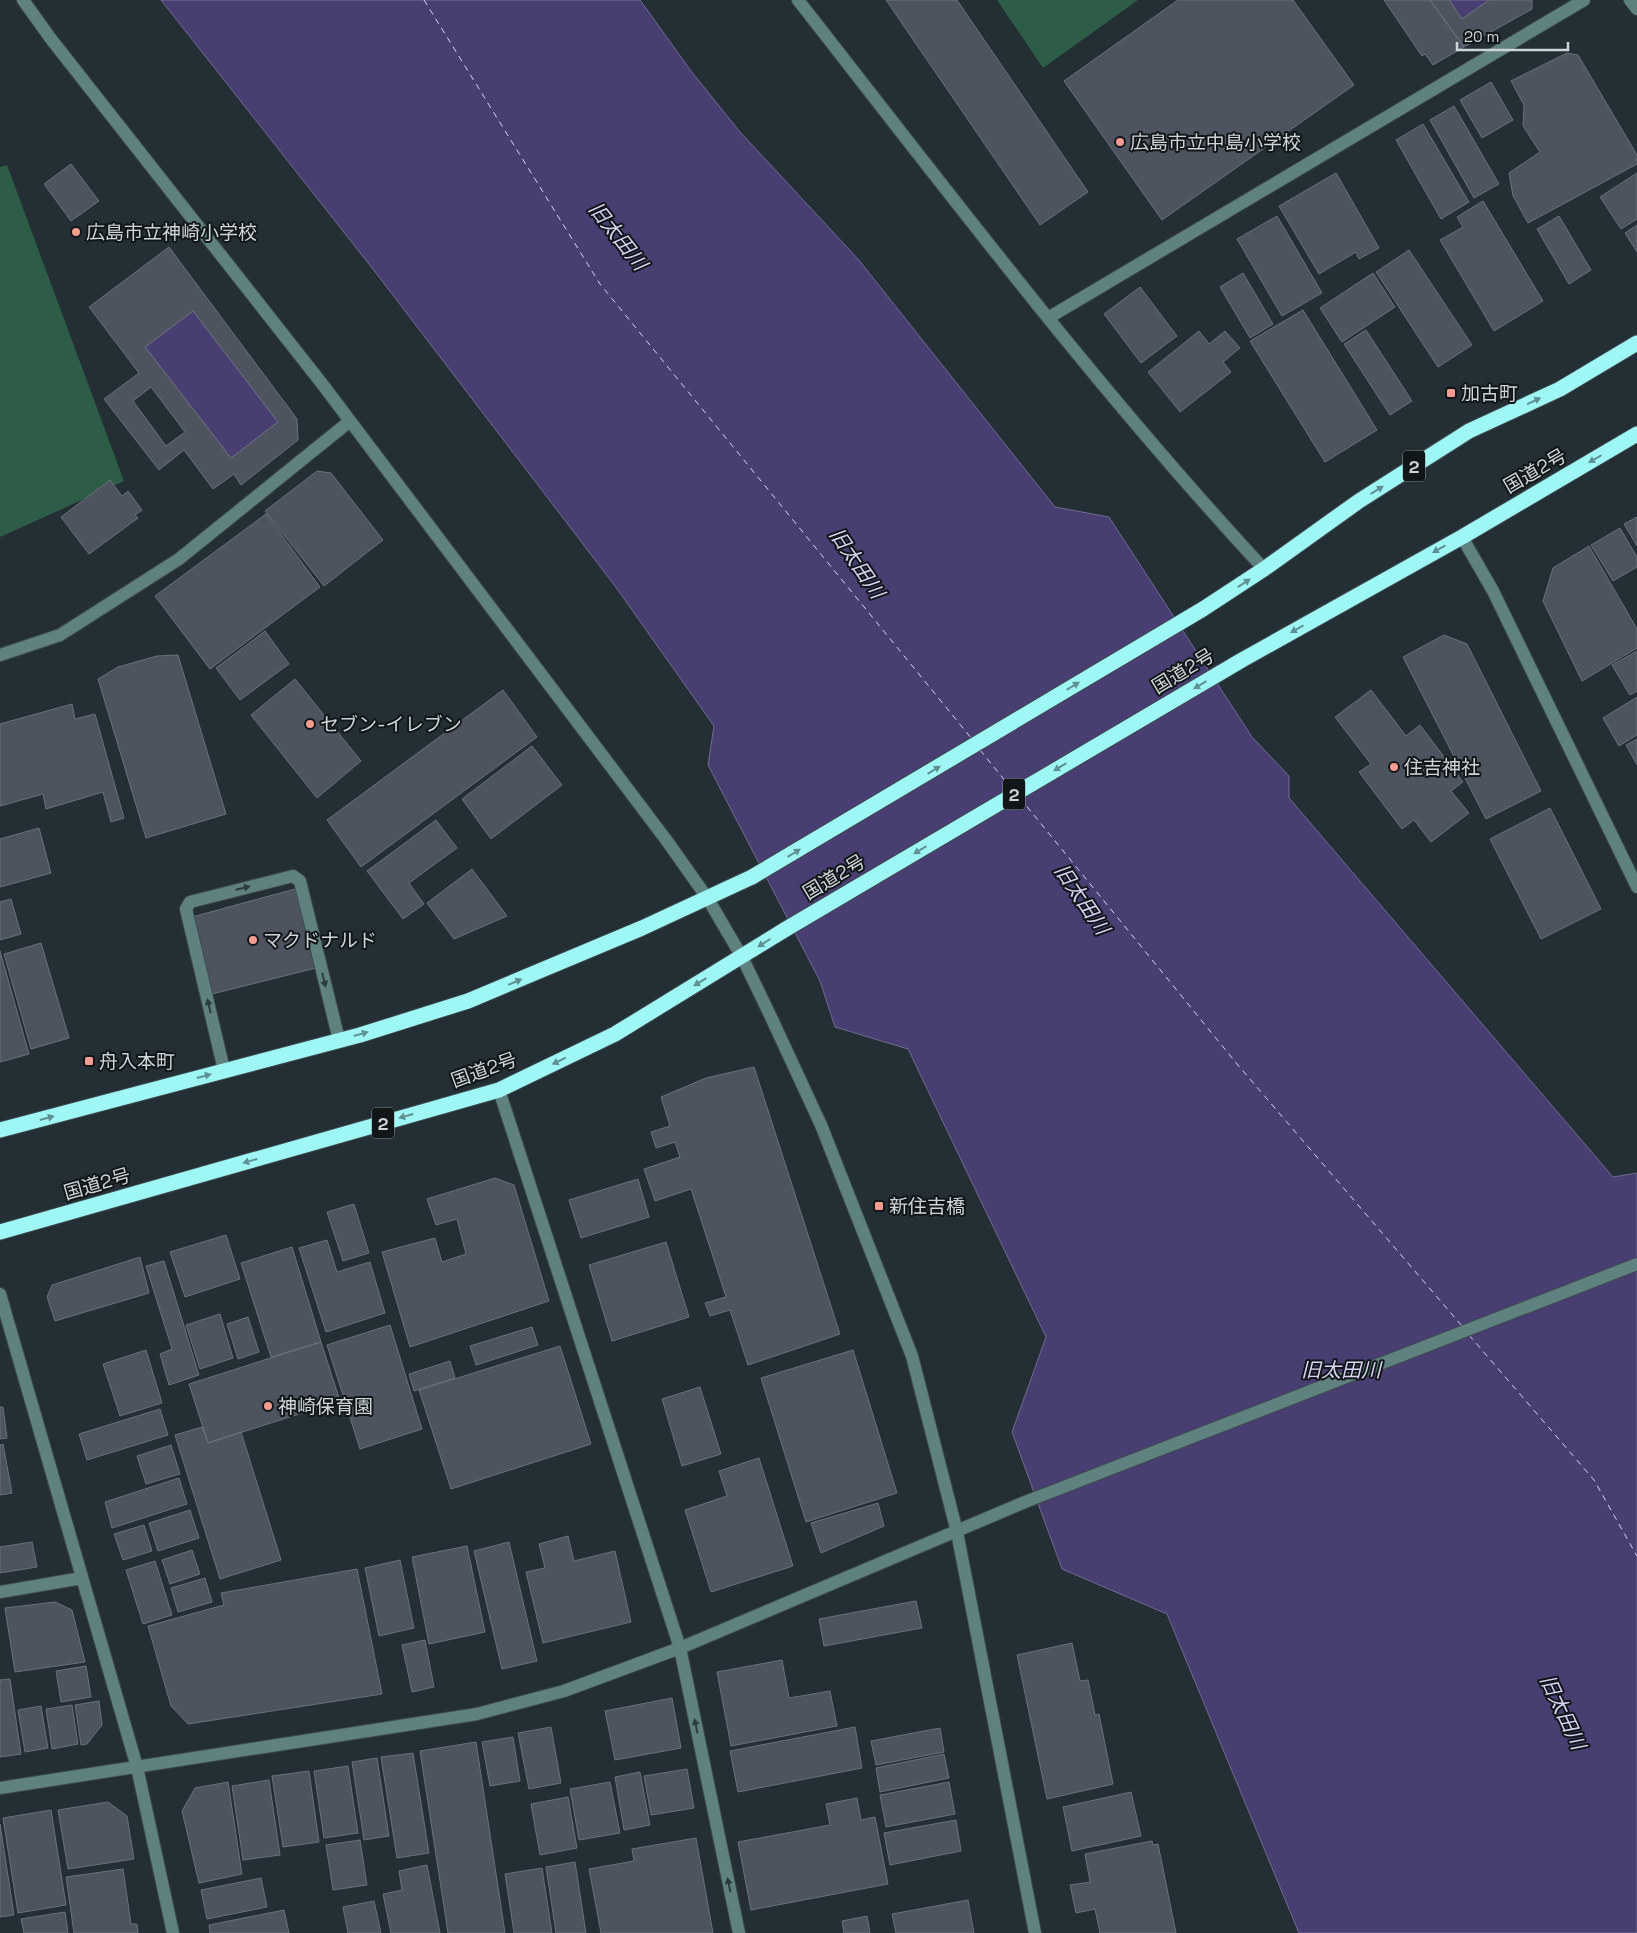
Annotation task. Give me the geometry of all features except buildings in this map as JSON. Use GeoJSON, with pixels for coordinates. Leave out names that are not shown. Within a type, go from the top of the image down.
{"type":"FeatureCollection","features":[{"type":"Feature","properties":{"kind":"highway","name":"2"},"geometry":{"type":"LineString","coordinates":[[0,1130],[339,1040],[468,1001],[708,899],[752,878],[1203,609],[1264,570],[1359,501],[1469,431],[1560,389],[1637,343]]}},
{"type":"Feature","properties":{"kind":"highway","name":"国道2号"},"geometry":{"type":"LineString","coordinates":[[0,1232],[500,1090],[615,1034],[786,929],[1242,660],[1636,438]]}},
{"type":"Feature","properties":{"kind":"street"},"geometry":{"type":"LineString","coordinates":[[23,0],[51,39],[350,421],[650,817],[708,899],[742,957],[821,1125],[912,1356],[957,1532],[1035,1933]]}},
{"type":"Feature","properties":{"kind":"street"},"geometry":{"type":"LineString","coordinates":[[798,0],[1048,318],[1223,525],[1264,570]]}},
{"type":"Feature","properties":{"kind":"street"},"geometry":{"type":"LineString","coordinates":[[1048,318],[1584,0]]}},
{"type":"Feature","properties":{"kind":"street"},"geometry":{"type":"LineString","coordinates":[[1630,0],[1637,9]]}},
{"type":"Feature","properties":{"kind":"street"},"geometry":{"type":"LineString","coordinates":[[0,655],[60,635],[179,559],[350,421]]}},
{"type":"Feature","properties":{"kind":"street"},"geometry":{"type":"LineString","coordinates":[[1462,537],[1493,591],[1635,879]]}},
{"type":"Feature","properties":{"kind":"street"},"geometry":{"type":"LineString","coordinates":[[224,1070],[186,909],[190,902],[293,876],[300,881],[339,1040]]}},
{"type":"Feature","properties":{"kind":"street"},"geometry":{"type":"LineString","coordinates":[[500,1090],[680,1648],[739,1933]]}},
{"type":"Feature","properties":{"kind":"street"},"geometry":{"type":"LineString","coordinates":[[0,1788],[477,1714],[564,1691],[680,1648],[1025,1502],[1637,1264]]}},
{"type":"Feature","properties":{"kind":"street"},"geometry":{"type":"LineString","coordinates":[[0,1294],[137,1768],[173,1933]]}},
{"type":"Feature","properties":{"kind":"street"},"geometry":{"type":"LineString","coordinates":[[0,1592],[82,1578]]}},
{"type":"Feature","properties":{"kind":"green space"},"geometry":{"type":"Polygon","coordinates":[[[997,0],[1138,0],[1043,68],[997,0]]]}},
{"type":"Feature","properties":{"kind":"green space"},"geometry":{"type":"Polygon","coordinates":[[[7,165],[124,481],[0,537],[0,167],[7,165]]]}},
{"type":"Feature","properties":{"kind":"water","name":"旧太田川"},"geometry":{"type":"Polygon","coordinates":[[[161,0],[640,0],[691,71],[740,132],[858,259],[1055,507],[1109,517],[1252,737],[1289,776],[1289,798],[1613,1177],[1637,1173],[1637,1933],[1299,1933],[1167,1614],[1062,1569],[1012,1432],[1046,1337],[908,1049],[835,1027],[820,981],[708,765],[714,726],[615,586],[376,273],[161,0]]]}},
{"type":"Feature","properties":{"kind":"water"},"geometry":{"type":"Polygon","coordinates":[[[1449,0],[1489,0],[1462,19],[1449,0]]]}},
{"type":"Feature","properties":{"kind":"water"},"geometry":{"type":"Polygon","coordinates":[[[193,311],[278,422],[231,458],[145,347],[193,311]]]}},
{"type":"Feature","properties":{"kind":"ferry route"},"geometry":{"type":"LineString","coordinates":[[424,0],[600,284],[972,739]]}},
{"type":"Feature","properties":{"kind":"ferry route"},"geometry":{"type":"LineString","coordinates":[[980,750],[1011,788]]}},
{"type":"Feature","properties":{"kind":"ferry route"},"geometry":{"type":"LineString","coordinates":[[1020,798],[1237,1064],[1462,1326]]}},
{"type":"Feature","properties":{"kind":"ferry route"},"geometry":{"type":"LineString","coordinates":[[1469,1335],[1594,1480],[1637,1556]]}},
{"type":"Feature","properties":{"kind":"place","name":"広島市立中島小学校"},"geometry":{"type":"Point","coordinates":[1120,142]}},
{"type":"Feature","properties":{"kind":"place","name":"広島市立神崎小学校"},"geometry":{"type":"Point","coordinates":[76,232]}},
{"type":"Feature","properties":{"kind":"place","name":"加古町"},"geometry":{"type":"Point","coordinates":[1451,393]}},
{"type":"Feature","properties":{"kind":"place","name":"セブン-イレブン"},"geometry":{"type":"Point","coordinates":[310,724]}},
{"type":"Feature","properties":{"kind":"place","name":"住吉神社"},"geometry":{"type":"Point","coordinates":[1394,767]}},
{"type":"Feature","properties":{"kind":"place","name":"マクドナルド"},"geometry":{"type":"Point","coordinates":[253,940]}},
{"type":"Feature","properties":{"kind":"place","name":"舟入本町"},"geometry":{"type":"Point","coordinates":[89,1061]}},
{"type":"Feature","properties":{"kind":"place","name":"新住吉橋"},"geometry":{"type":"Point","coordinates":[879,1206]}},
{"type":"Feature","properties":{"kind":"place","name":"神崎保育園"},"geometry":{"type":"Point","coordinates":[268,1406]}}]}
